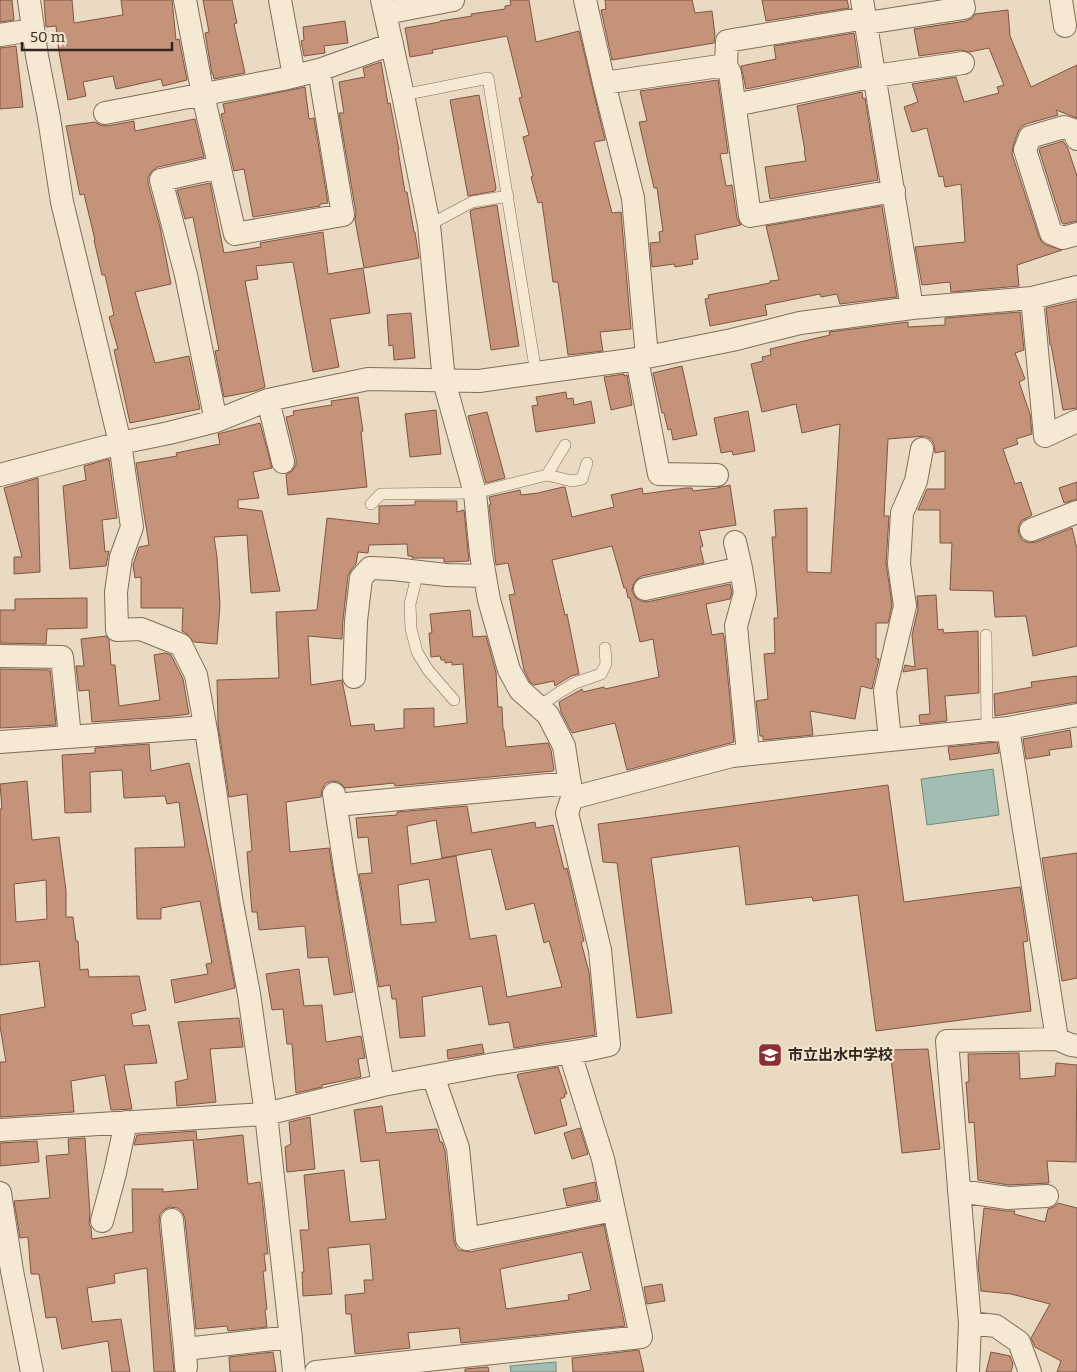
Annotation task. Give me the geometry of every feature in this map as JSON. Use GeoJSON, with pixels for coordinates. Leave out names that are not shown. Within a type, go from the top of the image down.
{"type":"FeatureCollection","features":[{"type":"Feature","properties":{"kind":"street"},"geometry":{"type":"LineString","coordinates":[[29,0],[62,202],[120,443],[132,527],[121,557],[116,592],[117,630],[141,629],[181,645],[196,675],[231,898],[249,994],[266,1114],[294,1372]]}},
{"type":"Feature","properties":{"kind":"street"},"geometry":{"type":"LineString","coordinates":[[185,0],[203,95],[235,234],[342,215],[319,70]]}},
{"type":"Feature","properties":{"kind":"street"},"geometry":{"type":"LineString","coordinates":[[280,0],[294,76]]}},
{"type":"Feature","properties":{"kind":"street"},"geometry":{"type":"LineString","coordinates":[[0,1130],[266,1114],[383,1085],[609,1045],[600,950],[567,813],[571,791],[564,746],[548,715],[520,690],[509,670],[489,600],[480,554],[475,493],[444,381],[429,226],[384,7],[453,0]]}},
{"type":"Feature","properties":{"kind":"street"},"geometry":{"type":"LineString","coordinates":[[585,0],[633,198],[642,358],[659,474],[717,475]]}},
{"type":"Feature","properties":{"kind":"street"},"geometry":{"type":"LineString","coordinates":[[894,191],[750,216],[730,72],[726,65],[727,40],[865,14],[964,8],[962,0]]}},
{"type":"Feature","properties":{"kind":"street"},"geometry":{"type":"LineString","coordinates":[[1061,0],[1065,26]]}},
{"type":"Feature","properties":{"kind":"street"},"geometry":{"type":"LineString","coordinates":[[865,14],[912,308]]}},
{"type":"Feature","properties":{"kind":"street"},"geometry":{"type":"LineString","coordinates":[[0,35],[33,30]]}},
{"type":"Feature","properties":{"kind":"street"},"geometry":{"type":"LineString","coordinates":[[105,113],[203,95],[319,70],[392,44]]}},
{"type":"Feature","properties":{"kind":"street"},"geometry":{"type":"LineString","coordinates":[[735,105],[875,76],[963,63]]}},
{"type":"Feature","properties":{"kind":"street"},"geometry":{"type":"LineString","coordinates":[[604,83],[726,65]]}},
{"type":"Feature","properties":{"kind":"street"},"geometry":{"type":"LineString","coordinates":[[1077,139],[1073,130],[1064,127],[1030,137],[1025,150],[1051,233],[1063,238],[1077,234]]}},
{"type":"Feature","properties":{"kind":"street"},"geometry":{"type":"LineString","coordinates":[[216,421],[186,275],[161,180],[219,167]]}},
{"type":"Feature","properties":{"kind":"street"},"geometry":{"type":"LineString","coordinates":[[0,475],[120,443],[216,421],[268,400],[368,379],[479,382],[642,358],[732,340],[800,323],[912,308],[1032,298],[1077,287]]}},
{"type":"Feature","properties":{"kind":"street"},"geometry":{"type":"LineString","coordinates":[[1032,298],[1045,436],[1077,422]]}},
{"type":"Feature","properties":{"kind":"street"},"geometry":{"type":"LineString","coordinates":[[268,400],[283,462]]}},
{"type":"Feature","properties":{"kind":"street"},"geometry":{"type":"LineString","coordinates":[[890,740],[886,691],[904,606],[899,564],[902,513],[916,481],[922,449]]}},
{"type":"Feature","properties":{"kind":"street"},"geometry":{"type":"LineString","coordinates":[[1031,530],[1077,512]]}},
{"type":"Feature","properties":{"kind":"street"},"geometry":{"type":"LineString","coordinates":[[735,542],[745,593],[736,626],[748,754]]}},
{"type":"Feature","properties":{"kind":"street"},"geometry":{"type":"LineString","coordinates":[[354,677],[356,621],[361,578],[370,568],[446,576],[485,576]]}},
{"type":"Feature","properties":{"kind":"street"},"geometry":{"type":"LineString","coordinates":[[645,590],[741,568]]}},
{"type":"Feature","properties":{"kind":"street"},"geometry":{"type":"LineString","coordinates":[[0,656],[62,657],[70,737]]}},
{"type":"Feature","properties":{"kind":"street"},"geometry":{"type":"LineString","coordinates":[[383,1085],[335,799],[571,791],[732,756],[998,729],[1077,715]]}},
{"type":"Feature","properties":{"kind":"street"},"geometry":{"type":"LineString","coordinates":[[0,742],[205,727]]}},
{"type":"Feature","properties":{"kind":"street"},"geometry":{"type":"LineString","coordinates":[[968,1372],[970,1323],[947,1041],[1067,1042],[998,729]]}},
{"type":"Feature","properties":{"kind":"street"},"geometry":{"type":"LineString","coordinates":[[316,1372],[641,1337],[603,1159],[570,1053]]}},
{"type":"Feature","properties":{"kind":"street"},"geometry":{"type":"LineString","coordinates":[[433,1076],[458,1148],[467,1239],[614,1210]]}},
{"type":"Feature","properties":{"kind":"street"},"geometry":{"type":"LineString","coordinates":[[102,1221],[126,1122]]}},
{"type":"Feature","properties":{"kind":"street"},"geometry":{"type":"LineString","coordinates":[[959,1191],[1008,1198],[1047,1196]]}},
{"type":"Feature","properties":{"kind":"street"},"geometry":{"type":"LineString","coordinates":[[0,1193],[12,1271],[32,1372]]}},
{"type":"Feature","properties":{"kind":"street"},"geometry":{"type":"LineString","coordinates":[[172,1220],[185,1358],[291,1337]]}},
{"type":"Feature","properties":{"kind":"street"},"geometry":{"type":"LineString","coordinates":[[970,1323],[996,1326],[1019,1342],[1030,1372]]}},
{"type":"Feature","properties":{"kind":"lane"},"geometry":{"type":"LineString","coordinates":[[403,96],[488,78],[536,373]]}},
{"type":"Feature","properties":{"kind":"lane"},"geometry":{"type":"LineString","coordinates":[[429,226],[472,202],[508,196]]}},
{"type":"Feature","properties":{"kind":"lane"},"geometry":{"type":"LineString","coordinates":[[547,476],[564,445]]}},
{"type":"Feature","properties":{"kind":"lane"},"geometry":{"type":"LineString","coordinates":[[370,504],[381,494],[475,493],[547,476],[572,481],[582,479],[587,464]]}},
{"type":"Feature","properties":{"kind":"lane"},"geometry":{"type":"LineString","coordinates":[[418,572],[410,604],[411,629],[417,652],[428,670],[454,700]]}},
{"type":"Feature","properties":{"kind":"lane"},"geometry":{"type":"LineString","coordinates":[[986,635],[998,729]]}},
{"type":"Feature","properties":{"kind":"lane"},"geometry":{"type":"LineString","coordinates":[[538,707],[575,683],[601,674],[606,664],[605,648]]}},
{"type":"Feature","properties":{"kind":"shaded area"},"geometry":{"type":"Polygon","coordinates":[[[993,769],[999,815],[927,825],[921,779],[993,769]]]}},
{"type":"Feature","properties":{"kind":"shaded area"},"geometry":{"type":"Polygon","coordinates":[[[556,1362],[556,1372],[511,1372],[510,1366],[556,1362]]]}},
{"type":"Feature","properties":{"kind":"building"},"geometry":{"type":"Polygon","coordinates":[[[0,0],[12,0],[14,20],[0,22],[0,0]]]}},
{"type":"Feature","properties":{"kind":"building"},"geometry":{"type":"Polygon","coordinates":[[[44,0],[72,0],[74,23],[123,15],[121,0],[172,0],[176,40],[179,39],[187,80],[163,86],[161,79],[116,89],[113,76],[83,82],[86,96],[68,100],[56,26],[46,27],[44,0]]]}},
{"type":"Feature","properties":{"kind":"building"},"geometry":{"type":"Polygon","coordinates":[[[203,0],[232,0],[237,23],[234,24],[245,73],[214,79],[205,33],[209,32],[203,0]]]}},
{"type":"Feature","properties":{"kind":"building"},"geometry":{"type":"Polygon","coordinates":[[[510,0],[529,0],[536,42],[579,31],[605,140],[594,142],[612,213],[621,212],[631,329],[600,332],[603,351],[568,355],[558,282],[553,282],[542,202],[538,203],[531,177],[533,176],[523,137],[529,135],[519,98],[522,97],[507,36],[432,50],[433,53],[410,57],[405,28],[505,9],[505,6],[511,5],[510,0]]]}},
{"type":"Feature","properties":{"kind":"building"},"geometry":{"type":"Polygon","coordinates":[[[605,0],[692,0],[695,13],[712,11],[714,43],[612,60],[601,10],[606,9],[605,0]]]}},
{"type":"Feature","properties":{"kind":"building"},"geometry":{"type":"Polygon","coordinates":[[[762,0],[847,0],[849,8],[766,21],[762,0]]]}},
{"type":"Feature","properties":{"kind":"building"},"geometry":{"type":"Polygon","coordinates":[[[1008,10],[1010,36],[1031,87],[1077,65],[1077,118],[1056,110],[1058,115],[1026,124],[1018,132],[1012,154],[1039,237],[1046,245],[1062,250],[1017,265],[1019,286],[951,292],[950,282],[922,285],[915,247],[965,242],[961,184],[945,187],[943,176],[939,177],[927,128],[912,132],[904,107],[918,102],[912,84],[956,77],[964,102],[999,93],[997,87],[1004,85],[989,48],[969,52],[961,50],[919,56],[914,29],[966,21],[975,14],[1008,10]]]}},
{"type":"Feature","properties":{"kind":"building"},"geometry":{"type":"Polygon","coordinates":[[[345,21],[348,43],[324,46],[325,53],[304,56],[301,41],[304,40],[303,27],[345,21]]]}},
{"type":"Feature","properties":{"kind":"building"},"geometry":{"type":"Polygon","coordinates":[[[854,33],[859,66],[746,89],[741,66],[776,59],[774,46],[854,33]]]}},
{"type":"Feature","properties":{"kind":"building"},"geometry":{"type":"Polygon","coordinates":[[[16,46],[23,107],[0,109],[0,48],[16,46]]]}},
{"type":"Feature","properties":{"kind":"building"},"geometry":{"type":"Polygon","coordinates":[[[381,62],[419,258],[364,268],[339,113],[344,113],[339,82],[365,77],[363,68],[381,62]]]}},
{"type":"Feature","properties":{"kind":"building"},"geometry":{"type":"Polygon","coordinates":[[[718,80],[728,153],[720,154],[726,186],[732,185],[737,218],[741,225],[695,235],[698,259],[692,260],[693,264],[675,267],[674,264],[652,267],[650,243],[660,242],[659,232],[663,231],[657,188],[654,188],[639,122],[647,121],[640,91],[718,80]]]}},
{"type":"Feature","properties":{"kind":"building"},"geometry":{"type":"Polygon","coordinates":[[[305,87],[309,119],[314,118],[328,203],[253,217],[244,169],[234,171],[221,114],[225,113],[223,104],[305,87]]]}},
{"type":"Feature","properties":{"kind":"building"},"geometry":{"type":"Polygon","coordinates":[[[862,92],[863,99],[865,98],[878,180],[770,199],[765,167],[806,161],[797,106],[862,92]]]}},
{"type":"Feature","properties":{"kind":"building"},"geometry":{"type":"Polygon","coordinates":[[[479,95],[496,188],[495,191],[468,196],[450,100],[479,95]]]}},
{"type":"Feature","properties":{"kind":"building"},"geometry":{"type":"Polygon","coordinates":[[[195,119],[204,157],[158,167],[148,177],[171,284],[135,292],[155,363],[189,356],[200,409],[130,423],[114,350],[118,349],[109,317],[114,315],[105,275],[102,275],[84,194],[80,195],[66,126],[95,122],[107,126],[134,121],[135,131],[195,119]]]}},
{"type":"Feature","properties":{"kind":"building"},"geometry":{"type":"Polygon","coordinates":[[[1063,141],[1068,149],[1077,176],[1077,221],[1064,224],[1062,223],[1039,150],[1040,148],[1063,141]]]}},
{"type":"Feature","properties":{"kind":"building"},"geometry":{"type":"Polygon","coordinates":[[[210,183],[224,253],[261,247],[260,243],[323,232],[328,274],[363,268],[370,313],[330,319],[339,367],[313,372],[293,262],[256,266],[258,279],[245,281],[265,387],[255,391],[224,397],[215,351],[219,350],[193,217],[185,219],[177,190],[210,183]]]}},
{"type":"Feature","properties":{"kind":"building"},"geometry":{"type":"Polygon","coordinates":[[[497,205],[519,346],[491,350],[470,211],[497,205]]]}},
{"type":"Feature","properties":{"kind":"building"},"geometry":{"type":"Polygon","coordinates":[[[882,206],[897,297],[840,304],[837,294],[821,297],[820,294],[765,305],[767,315],[710,326],[705,299],[709,298],[708,295],[779,280],[766,226],[882,206]]]}},
{"type":"Feature","properties":{"kind":"building"},"geometry":{"type":"Polygon","coordinates":[[[1077,301],[1077,408],[1063,410],[1050,345],[1046,308],[1077,301]]]}},
{"type":"Feature","properties":{"kind":"building"},"geometry":{"type":"Polygon","coordinates":[[[1020,312],[1024,350],[1015,353],[1025,379],[1019,382],[1030,414],[1032,434],[1016,439],[1018,444],[1003,449],[1015,484],[1021,482],[1032,515],[1021,521],[1018,528],[1022,540],[1029,543],[1036,542],[1072,528],[1077,549],[1077,646],[1033,656],[1026,616],[995,617],[993,591],[950,590],[952,543],[940,543],[940,510],[918,510],[927,489],[945,489],[945,451],[935,453],[934,444],[931,439],[925,436],[888,439],[884,516],[889,516],[886,563],[892,605],[888,623],[876,623],[876,658],[879,659],[872,689],[861,686],[855,719],[810,711],[813,735],[763,740],[763,736],[760,736],[756,701],[768,699],[764,654],[775,653],[774,618],[778,618],[772,537],[776,537],[774,510],[807,508],[807,572],[831,573],[840,424],[802,433],[796,404],[762,412],[751,364],[763,361],[762,357],[771,355],[770,349],[830,335],[829,332],[908,322],[908,327],[945,325],[945,318],[1020,312]]]}},
{"type":"Feature","properties":{"kind":"building"},"geometry":{"type":"Polygon","coordinates":[[[411,313],[415,358],[394,360],[393,345],[389,346],[387,315],[411,313]]]}},
{"type":"Feature","properties":{"kind":"building"},"geometry":{"type":"Polygon","coordinates":[[[682,366],[697,435],[673,440],[671,429],[668,430],[664,413],[662,413],[653,373],[682,366]]]}},
{"type":"Feature","properties":{"kind":"building"},"geometry":{"type":"Polygon","coordinates":[[[624,374],[624,376],[627,375],[632,405],[611,410],[604,377],[624,374]]]}},
{"type":"Feature","properties":{"kind":"building"},"geometry":{"type":"Polygon","coordinates":[[[566,392],[567,399],[573,398],[574,405],[591,401],[595,423],[536,432],[532,406],[538,405],[536,397],[566,392]]]}},
{"type":"Feature","properties":{"kind":"building"},"geometry":{"type":"Polygon","coordinates":[[[358,397],[363,431],[361,432],[367,487],[288,495],[286,475],[296,465],[296,459],[286,417],[294,415],[293,411],[332,405],[331,401],[358,397]]]}},
{"type":"Feature","properties":{"kind":"building"},"geometry":{"type":"Polygon","coordinates":[[[436,410],[441,454],[410,457],[405,414],[436,410]]]}},
{"type":"Feature","properties":{"kind":"building"},"geometry":{"type":"Polygon","coordinates":[[[748,411],[755,451],[733,455],[732,451],[721,453],[714,418],[748,411]]]}},
{"type":"Feature","properties":{"kind":"building"},"geometry":{"type":"Polygon","coordinates":[[[487,412],[505,478],[486,483],[468,416],[487,412]]]}},
{"type":"Feature","properties":{"kind":"building"},"geometry":{"type":"Polygon","coordinates":[[[260,423],[272,468],[253,472],[259,498],[238,500],[238,508],[262,511],[280,591],[251,593],[247,535],[214,537],[220,605],[217,644],[194,642],[182,631],[183,608],[141,608],[141,577],[135,578],[133,565],[139,547],[149,545],[136,463],[177,456],[176,453],[220,444],[218,434],[260,423]]]}},
{"type":"Feature","properties":{"kind":"building"},"geometry":{"type":"Polygon","coordinates":[[[109,459],[117,518],[102,520],[105,552],[109,551],[106,566],[70,569],[63,486],[86,480],[84,466],[109,459]]]}},
{"type":"Feature","properties":{"kind":"building"},"geometry":{"type":"Polygon","coordinates":[[[38,478],[40,572],[14,574],[14,557],[22,557],[4,488],[38,478]]]}},
{"type":"Feature","properties":{"kind":"building"},"geometry":{"type":"Polygon","coordinates":[[[1077,482],[1077,499],[1064,503],[1059,488],[1077,482]]]}},
{"type":"Feature","properties":{"kind":"building"},"geometry":{"type":"Polygon","coordinates":[[[730,485],[736,525],[699,531],[703,546],[700,547],[704,563],[642,576],[633,585],[632,591],[636,598],[647,602],[730,584],[732,592],[730,599],[706,604],[712,635],[723,633],[724,637],[734,742],[627,770],[615,723],[572,733],[561,712],[559,702],[582,689],[583,692],[604,687],[605,689],[659,677],[653,639],[640,642],[630,598],[628,598],[626,588],[624,588],[612,546],[552,560],[565,615],[567,614],[579,674],[571,676],[555,686],[554,681],[534,685],[530,682],[524,670],[509,595],[515,594],[508,563],[496,565],[489,497],[520,490],[521,495],[565,487],[572,517],[614,507],[611,495],[642,488],[643,494],[686,488],[692,488],[693,491],[730,485]]]}},
{"type":"Feature","properties":{"kind":"building"},"geometry":{"type":"Polygon","coordinates":[[[415,501],[457,501],[457,512],[464,510],[469,561],[444,562],[444,558],[412,558],[412,556],[408,556],[407,544],[369,545],[368,553],[358,552],[356,564],[348,576],[342,639],[308,636],[311,685],[342,680],[351,726],[374,724],[375,731],[404,728],[404,709],[434,708],[434,727],[467,723],[463,664],[452,665],[452,662],[445,663],[445,660],[441,660],[440,656],[431,657],[429,633],[432,633],[430,614],[470,610],[473,637],[486,636],[496,672],[498,707],[502,707],[506,747],[548,743],[554,770],[395,786],[394,783],[345,788],[339,782],[333,781],[326,783],[322,789],[321,797],[286,802],[290,852],[329,848],[353,992],[334,995],[328,957],[308,958],[305,926],[259,930],[257,912],[252,912],[247,852],[252,851],[247,794],[229,797],[218,725],[217,680],[279,678],[276,612],[317,610],[327,518],[379,524],[379,506],[415,505],[415,501]]]}},
{"type":"Feature","properties":{"kind":"building"},"geometry":{"type":"Polygon","coordinates":[[[936,595],[938,630],[943,629],[944,633],[978,631],[979,693],[945,696],[947,721],[920,724],[919,715],[930,714],[927,668],[903,672],[905,665],[915,667],[912,635],[918,609],[917,596],[936,595]]]}},
{"type":"Feature","properties":{"kind":"building"},"geometry":{"type":"Polygon","coordinates":[[[87,598],[87,628],[47,629],[46,644],[0,643],[0,610],[15,610],[15,599],[87,598]]]}},
{"type":"Feature","properties":{"kind":"building"},"geometry":{"type":"Polygon","coordinates":[[[106,636],[109,640],[111,665],[115,665],[119,706],[160,700],[154,655],[165,653],[171,655],[183,679],[189,714],[92,722],[89,690],[79,691],[76,666],[84,666],[81,639],[106,636]]]}},
{"type":"Feature","properties":{"kind":"building"},"geometry":{"type":"Polygon","coordinates":[[[0,669],[50,670],[56,725],[0,728],[0,669]]]}},
{"type":"Feature","properties":{"kind":"building"},"geometry":{"type":"Polygon","coordinates":[[[1077,676],[1077,702],[995,716],[994,694],[1032,687],[1031,682],[1077,676]]]}},
{"type":"Feature","properties":{"kind":"building"},"geometry":{"type":"Polygon","coordinates":[[[1070,730],[1072,747],[1049,750],[1050,755],[1026,759],[1023,739],[1070,730]]]}},
{"type":"Feature","properties":{"kind":"building"},"geometry":{"type":"Polygon","coordinates":[[[997,742],[999,753],[950,760],[948,747],[997,742]]]}},
{"type":"Feature","properties":{"kind":"building"},"geometry":{"type":"Polygon","coordinates":[[[149,744],[151,771],[189,763],[214,875],[235,988],[175,1003],[171,980],[208,974],[206,964],[212,963],[200,901],[161,908],[161,919],[137,919],[135,848],[185,847],[179,802],[167,804],[165,796],[124,798],[122,770],[90,772],[91,812],[65,813],[62,755],[95,753],[95,748],[149,744]]]}},
{"type":"Feature","properties":{"kind":"building"},"geometry":{"type":"Polygon","coordinates":[[[27,781],[32,840],[59,837],[66,891],[66,917],[73,917],[76,941],[78,941],[80,970],[88,969],[89,977],[139,976],[146,1010],[131,1014],[133,1026],[149,1025],[157,1063],[124,1065],[132,1109],[111,1110],[105,1075],[71,1081],[74,1112],[0,1117],[0,1062],[6,1062],[0,1015],[45,1007],[39,961],[0,965],[0,809],[2,809],[0,784],[27,781]],[[46,880],[14,884],[16,922],[47,919],[46,880]]]}},
{"type":"Feature","properties":{"kind":"building"},"geometry":{"type":"Polygon","coordinates":[[[888,785],[904,902],[1020,887],[1028,941],[1023,942],[1031,1011],[876,1031],[858,895],[813,901],[812,897],[746,905],[739,846],[651,858],[672,1013],[637,1018],[617,863],[603,862],[598,824],[888,785]]]}},
{"type":"Feature","properties":{"kind":"building"},"geometry":{"type":"Polygon","coordinates":[[[467,806],[472,833],[535,822],[536,828],[553,825],[564,869],[567,868],[584,941],[581,942],[589,972],[595,1035],[514,1048],[509,1022],[489,1025],[482,986],[422,997],[425,1036],[400,1038],[396,999],[392,999],[390,985],[379,987],[359,874],[372,873],[368,837],[358,838],[356,818],[397,815],[397,812],[467,806]],[[436,820],[407,826],[411,864],[456,856],[470,939],[496,935],[507,997],[562,987],[549,941],[544,943],[534,903],[506,910],[491,849],[442,858],[436,820]],[[429,879],[398,885],[401,925],[436,922],[429,879]]]}},
{"type":"Feature","properties":{"kind":"building"},"geometry":{"type":"Polygon","coordinates":[[[1077,853],[1077,978],[1062,981],[1042,858],[1077,853]]]}},
{"type":"Feature","properties":{"kind":"building"},"geometry":{"type":"Polygon","coordinates":[[[299,969],[304,1006],[322,1005],[326,1042],[361,1036],[365,1058],[358,1059],[361,1077],[322,1085],[322,1087],[296,1093],[292,1044],[287,1044],[283,1009],[272,1010],[266,974],[299,969]]]}},
{"type":"Feature","properties":{"kind":"building"},"geometry":{"type":"Polygon","coordinates":[[[239,1018],[243,1047],[210,1049],[216,1102],[177,1106],[175,1082],[188,1079],[178,1022],[239,1018]]]}},
{"type":"Feature","properties":{"kind":"building"},"geometry":{"type":"Polygon","coordinates":[[[482,1044],[484,1053],[448,1059],[447,1050],[482,1044]]]}},
{"type":"Feature","properties":{"kind":"building"},"geometry":{"type":"Polygon","coordinates":[[[928,1049],[940,1149],[902,1153],[890,1050],[928,1049]]]}},
{"type":"Feature","properties":{"kind":"building"},"geometry":{"type":"Polygon","coordinates":[[[1019,1053],[1020,1079],[1055,1076],[1056,1063],[1077,1065],[1076,1162],[1047,1161],[1049,1183],[1009,1185],[978,1180],[974,1122],[969,1123],[966,1082],[969,1082],[968,1054],[1019,1053]]]}},
{"type":"Feature","properties":{"kind":"building"},"geometry":{"type":"Polygon","coordinates":[[[558,1067],[567,1094],[564,1094],[565,1097],[560,1099],[567,1125],[535,1134],[517,1075],[558,1067]]]}},
{"type":"Feature","properties":{"kind":"building"},"geometry":{"type":"Polygon","coordinates":[[[382,1106],[386,1133],[437,1129],[440,1142],[442,1142],[445,1151],[454,1240],[459,1250],[470,1252],[604,1225],[625,1326],[461,1343],[459,1328],[408,1333],[410,1348],[355,1354],[351,1314],[346,1314],[345,1295],[365,1293],[364,1280],[373,1280],[370,1244],[328,1248],[332,1294],[303,1296],[302,1272],[304,1272],[300,1230],[309,1230],[304,1175],[344,1170],[350,1222],[386,1219],[379,1160],[361,1162],[354,1110],[382,1106]],[[582,1252],[500,1269],[506,1309],[569,1300],[568,1295],[591,1290],[582,1252]]]}},
{"type":"Feature","properties":{"kind":"building"},"geometry":{"type":"Polygon","coordinates":[[[310,1117],[315,1169],[287,1172],[285,1147],[291,1144],[289,1122],[310,1117]]]}},
{"type":"Feature","properties":{"kind":"building"},"geometry":{"type":"Polygon","coordinates":[[[580,1128],[588,1154],[572,1159],[564,1133],[580,1128]]]}},
{"type":"Feature","properties":{"kind":"building"},"geometry":{"type":"Polygon","coordinates":[[[196,1131],[197,1140],[243,1135],[248,1184],[260,1182],[262,1196],[268,1254],[264,1254],[266,1271],[263,1271],[267,1327],[228,1331],[227,1326],[196,1329],[185,1219],[183,1213],[178,1208],[170,1207],[160,1214],[159,1221],[174,1372],[154,1372],[147,1268],[114,1274],[115,1283],[87,1288],[92,1322],[121,1319],[130,1372],[112,1372],[108,1341],[62,1349],[56,1317],[46,1318],[39,1274],[31,1274],[28,1237],[20,1238],[14,1201],[50,1198],[46,1156],[69,1154],[68,1139],[85,1138],[89,1224],[92,1239],[133,1232],[132,1189],[163,1189],[163,1192],[198,1189],[193,1140],[134,1145],[137,1135],[196,1131]]]}},
{"type":"Feature","properties":{"kind":"building"},"geometry":{"type":"Polygon","coordinates":[[[37,1141],[39,1162],[0,1166],[0,1143],[37,1141]]]}},
{"type":"Feature","properties":{"kind":"building"},"geometry":{"type":"Polygon","coordinates":[[[595,1182],[598,1200],[567,1206],[563,1189],[595,1182]]]}},
{"type":"Feature","properties":{"kind":"building"},"geometry":{"type":"Polygon","coordinates":[[[1058,1203],[1077,1208],[1077,1372],[1057,1372],[1061,1361],[1035,1347],[1031,1338],[1050,1304],[1011,1294],[981,1291],[978,1264],[984,1208],[1015,1211],[1014,1214],[1045,1222],[1048,1209],[1058,1203]]]}},
{"type":"Feature","properties":{"kind":"building"},"geometry":{"type":"Polygon","coordinates":[[[662,1284],[665,1301],[647,1304],[644,1287],[662,1284]]]}},
{"type":"Feature","properties":{"kind":"building"},"geometry":{"type":"Polygon","coordinates":[[[639,1350],[644,1372],[573,1372],[572,1358],[639,1350]]]}},
{"type":"Feature","properties":{"kind":"building"},"geometry":{"type":"Polygon","coordinates":[[[273,1352],[276,1372],[230,1372],[229,1357],[273,1352]]]}},
{"type":"Feature","properties":{"kind":"building"},"geometry":{"type":"Polygon","coordinates":[[[991,1352],[1010,1356],[1013,1364],[1011,1372],[986,1372],[991,1352]]]}},
{"type":"Feature","properties":{"kind":"building"},"geometry":{"type":"Polygon","coordinates":[[[488,1367],[489,1372],[465,1372],[465,1369],[488,1367]]]}},
{"type":"Feature","properties":{"kind":"place","name":"市立出水中学校"},"geometry":{"type":"Point","coordinates":[770,1055]}}]}
